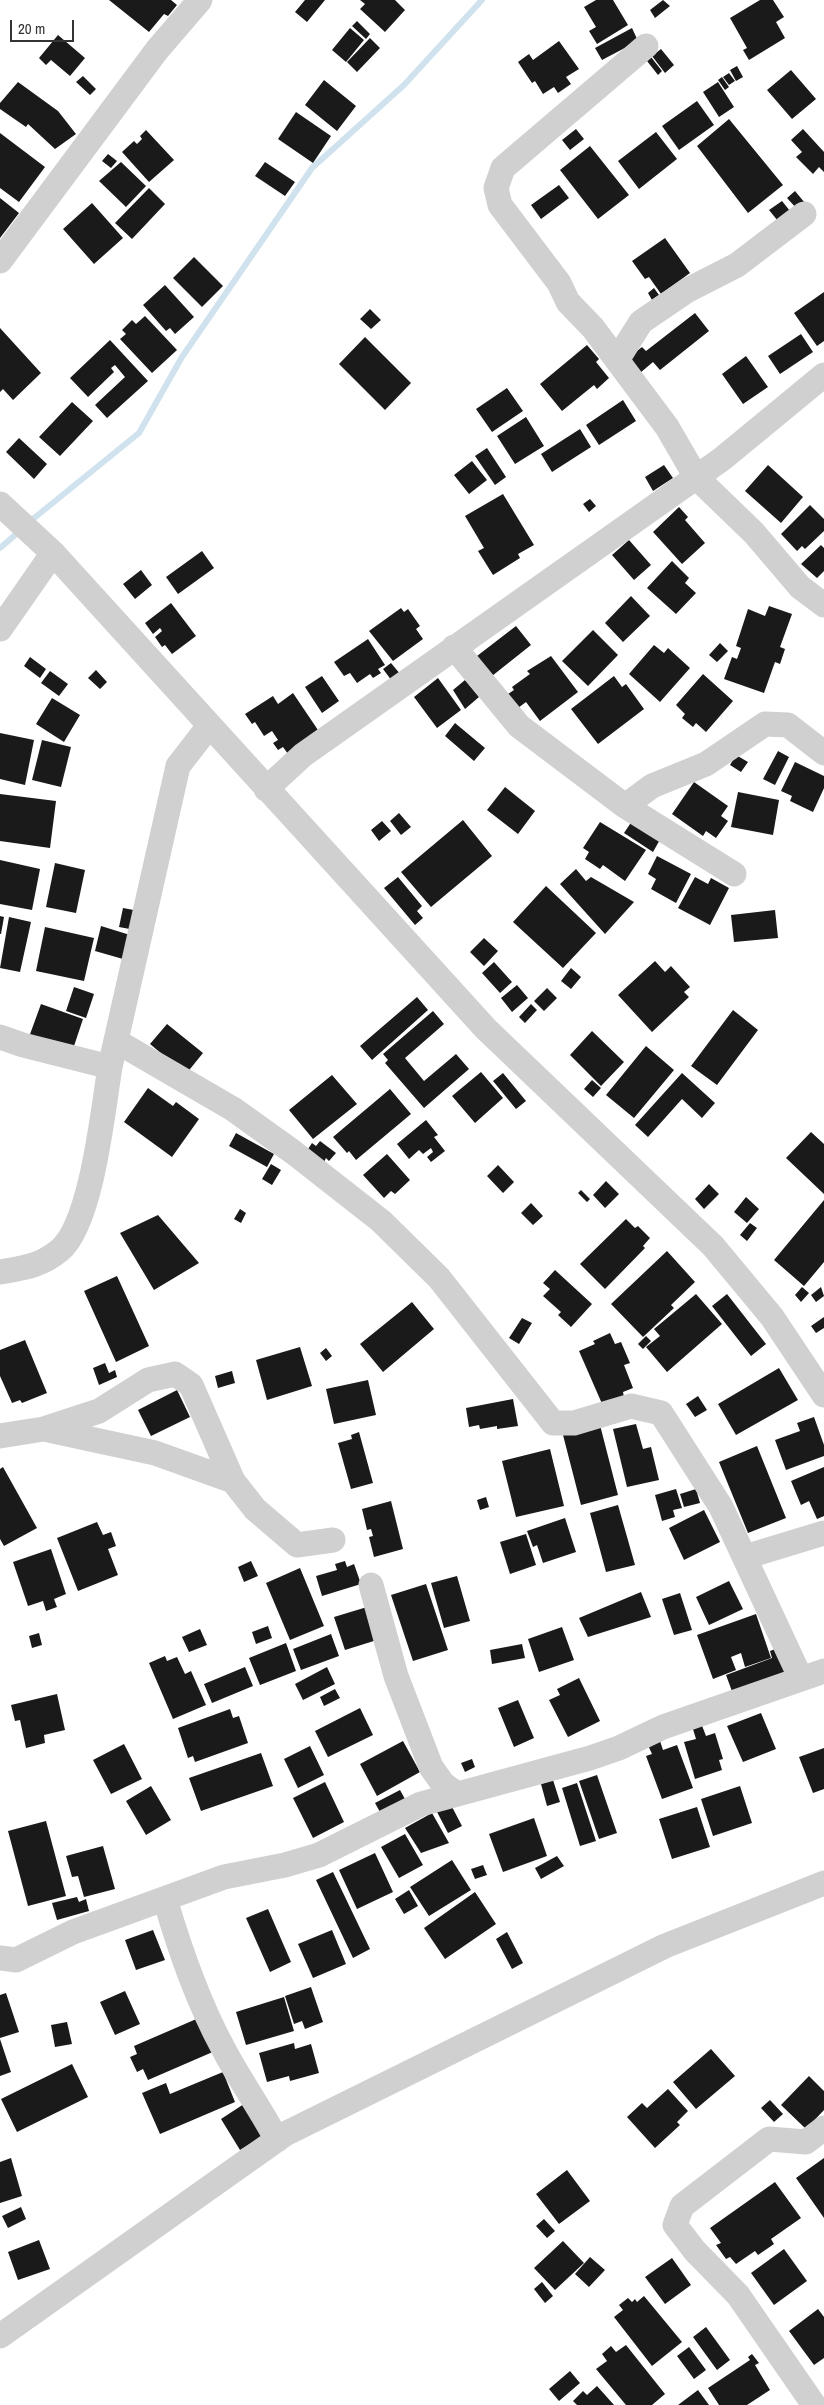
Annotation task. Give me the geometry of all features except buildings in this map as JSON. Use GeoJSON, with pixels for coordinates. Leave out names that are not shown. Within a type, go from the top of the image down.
{"type":"FeatureCollection","features":[{"type":"Feature","properties":{"kind":"street"},"geometry":{"type":"LineString","coordinates":[[0,261],[157,50],[200,0]]}},
{"type":"Feature","properties":{"kind":"street"},"geometry":{"type":"LineString","coordinates":[[646,46],[503,168],[496,188],[500,206],[559,283],[568,302],[593,328],[666,426],[696,477],[812,586],[824,605]]}},
{"type":"Feature","properties":{"kind":"street"},"geometry":{"type":"LineString","coordinates":[[617,360],[641,322],[688,290],[737,266],[804,214]]}},
{"type":"Feature","properties":{"kind":"street"},"geometry":{"type":"LineString","coordinates":[[266,789],[303,755],[696,477],[824,375]]}},
{"type":"Feature","properties":{"kind":"street"},"geometry":{"type":"LineString","coordinates":[[5,508],[46,546],[486,1029],[713,1246],[772,1317],[824,1395]]}},
{"type":"Feature","properties":{"kind":"street"},"geometry":{"type":"LineString","coordinates":[[0,629],[46,546]]}},
{"type":"Feature","properties":{"kind":"street"},"geometry":{"type":"LineString","coordinates":[[454,647],[519,726],[624,806],[734,874]]}},
{"type":"Feature","properties":{"kind":"street"},"geometry":{"type":"LineString","coordinates":[[624,806],[652,786],[706,764],[766,724],[788,725],[824,753]]}},
{"type":"Feature","properties":{"kind":"street"},"geometry":{"type":"LineString","coordinates":[[0,1272],[34,1266],[61,1249],[77,1226],[92,1171],[110,1066],[147,910],[178,766],[209,726]]}},
{"type":"Feature","properties":{"kind":"street"},"geometry":{"type":"LineString","coordinates":[[0,1036],[22,1045],[110,1066]]}},
{"type":"Feature","properties":{"kind":"street"},"geometry":{"type":"LineString","coordinates":[[0,1958],[16,1960],[73,1932],[224,1877],[285,1865],[319,1854],[421,1804],[590,1758],[619,1748],[663,1727],[813,1674],[745,1558],[721,1507],[661,1413],[631,1406],[574,1423],[553,1424],[439,1278],[381,1221],[293,1152],[233,1109],[116,1041]]}},
{"type":"Feature","properties":{"kind":"street"},"geometry":{"type":"LineString","coordinates":[[0,1436],[44,1429],[99,1411],[148,1380],[175,1374],[192,1385],[233,1481],[255,1509],[297,1545],[333,1540]]}},
{"type":"Feature","properties":{"kind":"street"},"geometry":{"type":"LineString","coordinates":[[44,1429],[155,1453],[233,1481]]}},
{"type":"Feature","properties":{"kind":"street"},"geometry":{"type":"LineString","coordinates":[[745,1558],[824,1533]]}},
{"type":"Feature","properties":{"kind":"street"},"geometry":{"type":"LineString","coordinates":[[370,1585],[396,1676],[431,1767],[443,1784],[457,1794]]}},
{"type":"Feature","properties":{"kind":"street"},"geometry":{"type":"LineString","coordinates":[[0,2336],[277,2140],[665,1946],[824,1882]]}},
{"type":"Feature","properties":{"kind":"street"},"geometry":{"type":"LineString","coordinates":[[165,1899],[186,1970],[210,2022],[223,2048],[259,2106],[277,2140]]}},
{"type":"Feature","properties":{"kind":"street"},"geometry":{"type":"LineString","coordinates":[[814,2405],[738,2295],[695,2252],[675,2225],[682,2206],[769,2139],[806,2142],[824,2128]]}},
{"type":"Feature","properties":{"kind":"waterway"},"geometry":{"type":"LineString","coordinates":[[28,523],[139,433],[182,357],[312,168],[404,85],[482,0]]}},
{"type":"Feature","properties":{"kind":"waterway"},"geometry":{"type":"LineString","coordinates":[[0,548],[21,530]]}}]}
